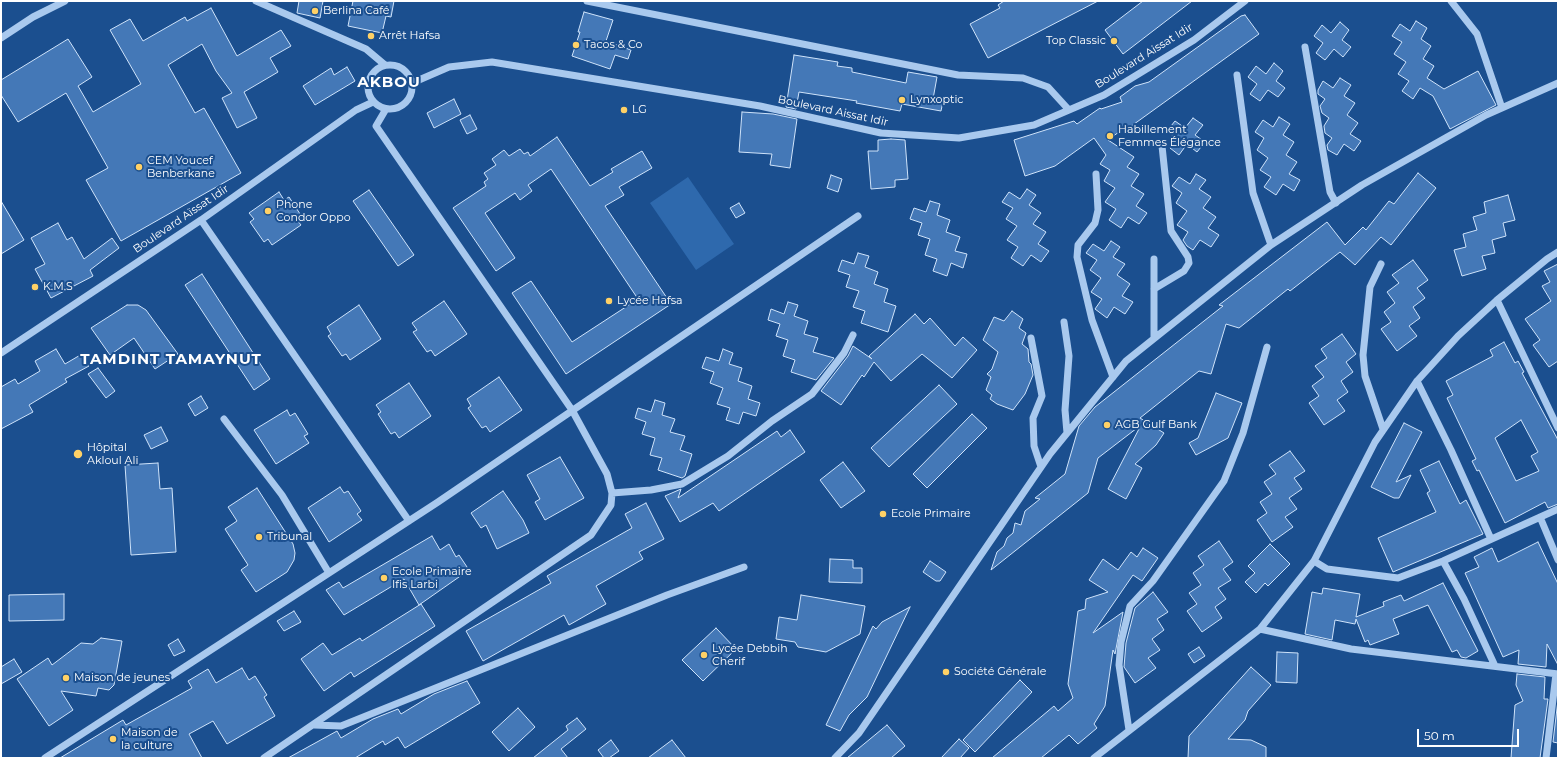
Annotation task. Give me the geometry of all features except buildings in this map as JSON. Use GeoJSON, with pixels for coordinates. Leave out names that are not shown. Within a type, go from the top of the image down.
{"type":"FeatureCollection","features":[{"type":"Feature","properties":{"kind":"street"},"geometry":{"type":"LineString","coordinates":[[1,38],[33,17],[65,1]]}},
{"type":"Feature","properties":{"kind":"street"},"geometry":{"type":"LineString","coordinates":[[256,1],[366,49],[385,65]]}},
{"type":"Feature","properties":{"kind":"street"},"geometry":{"type":"LineString","coordinates":[[587,1],[958,75],[1023,78],[1048,87],[1069,110]]}},
{"type":"Feature","properties":{"kind":"street"},"geometry":{"type":"LineString","coordinates":[[1451,1],[1477,34],[1502,108]]}},
{"type":"Feature","properties":{"kind":"street","name":"Boulevard Aissat Idir"},"geometry":{"type":"LineString","coordinates":[[412,83],[449,67],[492,62],[760,106],[881,133],[959,138],[1034,125],[1104,95],[1188,44],[1243,2]]}},
{"type":"Feature","properties":{"kind":"street"},"geometry":{"type":"LineString","coordinates":[[1305,47],[1330,192],[1336,203]]}},
{"type":"Feature","properties":{"kind":"street"},"geometry":{"type":"LineString","coordinates":[[385,65],[399,66],[408,73],[412,83],[410,95],[406,102],[399,107],[386,109],[373,102],[367,88],[370,76],[374,70],[385,65]]}},
{"type":"Feature","properties":{"kind":"street"},"geometry":{"type":"LineString","coordinates":[[1238,75],[1253,193],[1271,245]]}},
{"type":"Feature","properties":{"kind":"street"},"geometry":{"type":"LineString","coordinates":[[835,758],[859,733],[1041,467],[1126,361],[1154,337],[1271,245],[1362,185],[1486,115],[1558,83]]}},
{"type":"Feature","properties":{"kind":"street","name":"Boulevard Aïssat Idir"},"geometry":{"type":"LineString","coordinates":[[1,352],[201,220],[356,110],[373,102]]}},
{"type":"Feature","properties":{"kind":"street"},"geometry":{"type":"LineString","coordinates":[[264,758],[591,535],[611,505],[612,493],[607,474],[572,410],[376,126],[386,109]]}},
{"type":"Feature","properties":{"kind":"street"},"geometry":{"type":"LineString","coordinates":[[1154,289],[1184,272],[1189,263],[1188,257],[1171,231],[1162,146]]}},
{"type":"Feature","properties":{"kind":"street"},"geometry":{"type":"LineString","coordinates":[[1096,174],[1098,210],[1095,223],[1078,245],[1077,257],[1092,320],[1113,377]]}},
{"type":"Feature","properties":{"kind":"street"},"geometry":{"type":"LineString","coordinates":[[45,758],[409,520],[858,216]]}},
{"type":"Feature","properties":{"kind":"street"},"geometry":{"type":"LineString","coordinates":[[201,220],[409,520]]}},
{"type":"Feature","properties":{"kind":"street"},"geometry":{"type":"LineString","coordinates":[[1094,758],[1260,629],[1314,561],[1375,442],[1417,381],[1458,336],[1497,300],[1547,259],[1558,252]]}},
{"type":"Feature","properties":{"kind":"street"},"geometry":{"type":"LineString","coordinates":[[1154,259],[1154,337]]}},
{"type":"Feature","properties":{"kind":"street"},"geometry":{"type":"LineString","coordinates":[[1381,264],[1370,287],[1363,355],[1365,376],[1383,429]]}},
{"type":"Feature","properties":{"kind":"street"},"geometry":{"type":"LineString","coordinates":[[1497,300],[1558,428]]}},
{"type":"Feature","properties":{"kind":"street"},"geometry":{"type":"LineString","coordinates":[[1064,322],[1070,356],[1065,410],[1067,433]]}},
{"type":"Feature","properties":{"kind":"street"},"geometry":{"type":"LineString","coordinates":[[612,493],[651,490],[682,484],[728,456],[772,420],[812,394],[844,353],[853,335]]}},
{"type":"Feature","properties":{"kind":"street"},"geometry":{"type":"LineString","coordinates":[[1031,338],[1042,396],[1033,418],[1034,446],[1041,467]]}},
{"type":"Feature","properties":{"kind":"street"},"geometry":{"type":"LineString","coordinates":[[1129,730],[1118,665],[1121,642],[1130,606],[1153,581],[1224,480],[1243,433],[1267,347]]}},
{"type":"Feature","properties":{"kind":"street"},"geometry":{"type":"LineString","coordinates":[[1417,381],[1451,450],[1491,539]]}},
{"type":"Feature","properties":{"kind":"street"},"geometry":{"type":"LineString","coordinates":[[224,419],[282,495],[328,573]]}},
{"type":"Feature","properties":{"kind":"street"},"geometry":{"type":"LineString","coordinates":[[1314,561],[1327,569],[1398,578],[1443,561],[1558,509]]}},
{"type":"Feature","properties":{"kind":"street"},"geometry":{"type":"LineString","coordinates":[[1540,517],[1558,560]]}},
{"type":"Feature","properties":{"kind":"street"},"geometry":{"type":"LineString","coordinates":[[1443,561],[1464,599],[1494,666]]}},
{"type":"Feature","properties":{"kind":"street"},"geometry":{"type":"LineString","coordinates":[[314,725],[341,726],[667,595],[744,567]]}},
{"type":"Feature","properties":{"kind":"street"},"geometry":{"type":"LineString","coordinates":[[1260,629],[1351,649],[1557,674],[1546,758]]}},
{"type":"Feature","properties":{"kind":"shaded area"},"geometry":{"type":"Polygon","coordinates":[[[688,177],[734,244],[696,270],[650,203],[688,177]]]}},
{"type":"Feature","properties":{"kind":"place","name":"Berlina Café"},"geometry":{"type":"Point","coordinates":[315,11]}},
{"type":"Feature","properties":{"kind":"place","name":"Arrêt Hafsa"},"geometry":{"type":"Point","coordinates":[371,36]}},
{"type":"Feature","properties":{"kind":"place","name":"Top Classic"},"geometry":{"type":"Point","coordinates":[1114,41]}},
{"type":"Feature","properties":{"kind":"place","name":"Tacos & Co"},"geometry":{"type":"Point","coordinates":[576,45]}},
{"type":"Feature","properties":{"kind":"place","name":"Lynxoptic"},"geometry":{"type":"Point","coordinates":[902,100]}},
{"type":"Feature","properties":{"kind":"place","name":"LG"},"geometry":{"type":"Point","coordinates":[624,110]}},
{"type":"Feature","properties":{"kind":"place","name":"Habillement Femmes Élégance"},"geometry":{"type":"Point","coordinates":[1110,136]}},
{"type":"Feature","properties":{"kind":"place","name":"CEM Youcef Benberkane"},"geometry":{"type":"Point","coordinates":[139,167]}},
{"type":"Feature","properties":{"kind":"place","name":"Phone Condor Oppo"},"geometry":{"type":"Point","coordinates":[268,211]}},
{"type":"Feature","properties":{"kind":"place","name":"K.M.S"},"geometry":{"type":"Point","coordinates":[35,287]}},
{"type":"Feature","properties":{"kind":"place","name":"Lycée Hafsa"},"geometry":{"type":"Point","coordinates":[609,301]}},
{"type":"Feature","properties":{"kind":"place","name":"AGB Gulf Bank"},"geometry":{"type":"Point","coordinates":[1107,425]}},
{"type":"Feature","properties":{"kind":"place","name":"Hôpital Akloul Ali"},"geometry":{"type":"Point","coordinates":[78,454]}},
{"type":"Feature","properties":{"kind":"place","name":"Ecole Primaire"},"geometry":{"type":"Point","coordinates":[883,514]}},
{"type":"Feature","properties":{"kind":"place","name":"Tribunal"},"geometry":{"type":"Point","coordinates":[259,537]}},
{"type":"Feature","properties":{"kind":"place","name":"Ecole Primaire Ifis Larbi"},"geometry":{"type":"Point","coordinates":[384,578]}},
{"type":"Feature","properties":{"kind":"place","name":"Lycée Debbih Cherif"},"geometry":{"type":"Point","coordinates":[704,655]}},
{"type":"Feature","properties":{"kind":"place","name":"Société Générale"},"geometry":{"type":"Point","coordinates":[946,672]}},
{"type":"Feature","properties":{"kind":"place","name":"Maison de jeunes"},"geometry":{"type":"Point","coordinates":[66,678]}},
{"type":"Feature","properties":{"kind":"place","name":"Maison de la culture"},"geometry":{"type":"Point","coordinates":[113,739]}},
{"type":"Feature","properties":{"kind":"district","name":"AKBOU"},"geometry":{"type":"Point","coordinates":[389,83]}},
{"type":"Feature","properties":{"kind":"district","name":"TAMDINT TAMAYNUT"},"geometry":{"type":"Point","coordinates":[171,360]}}]}
